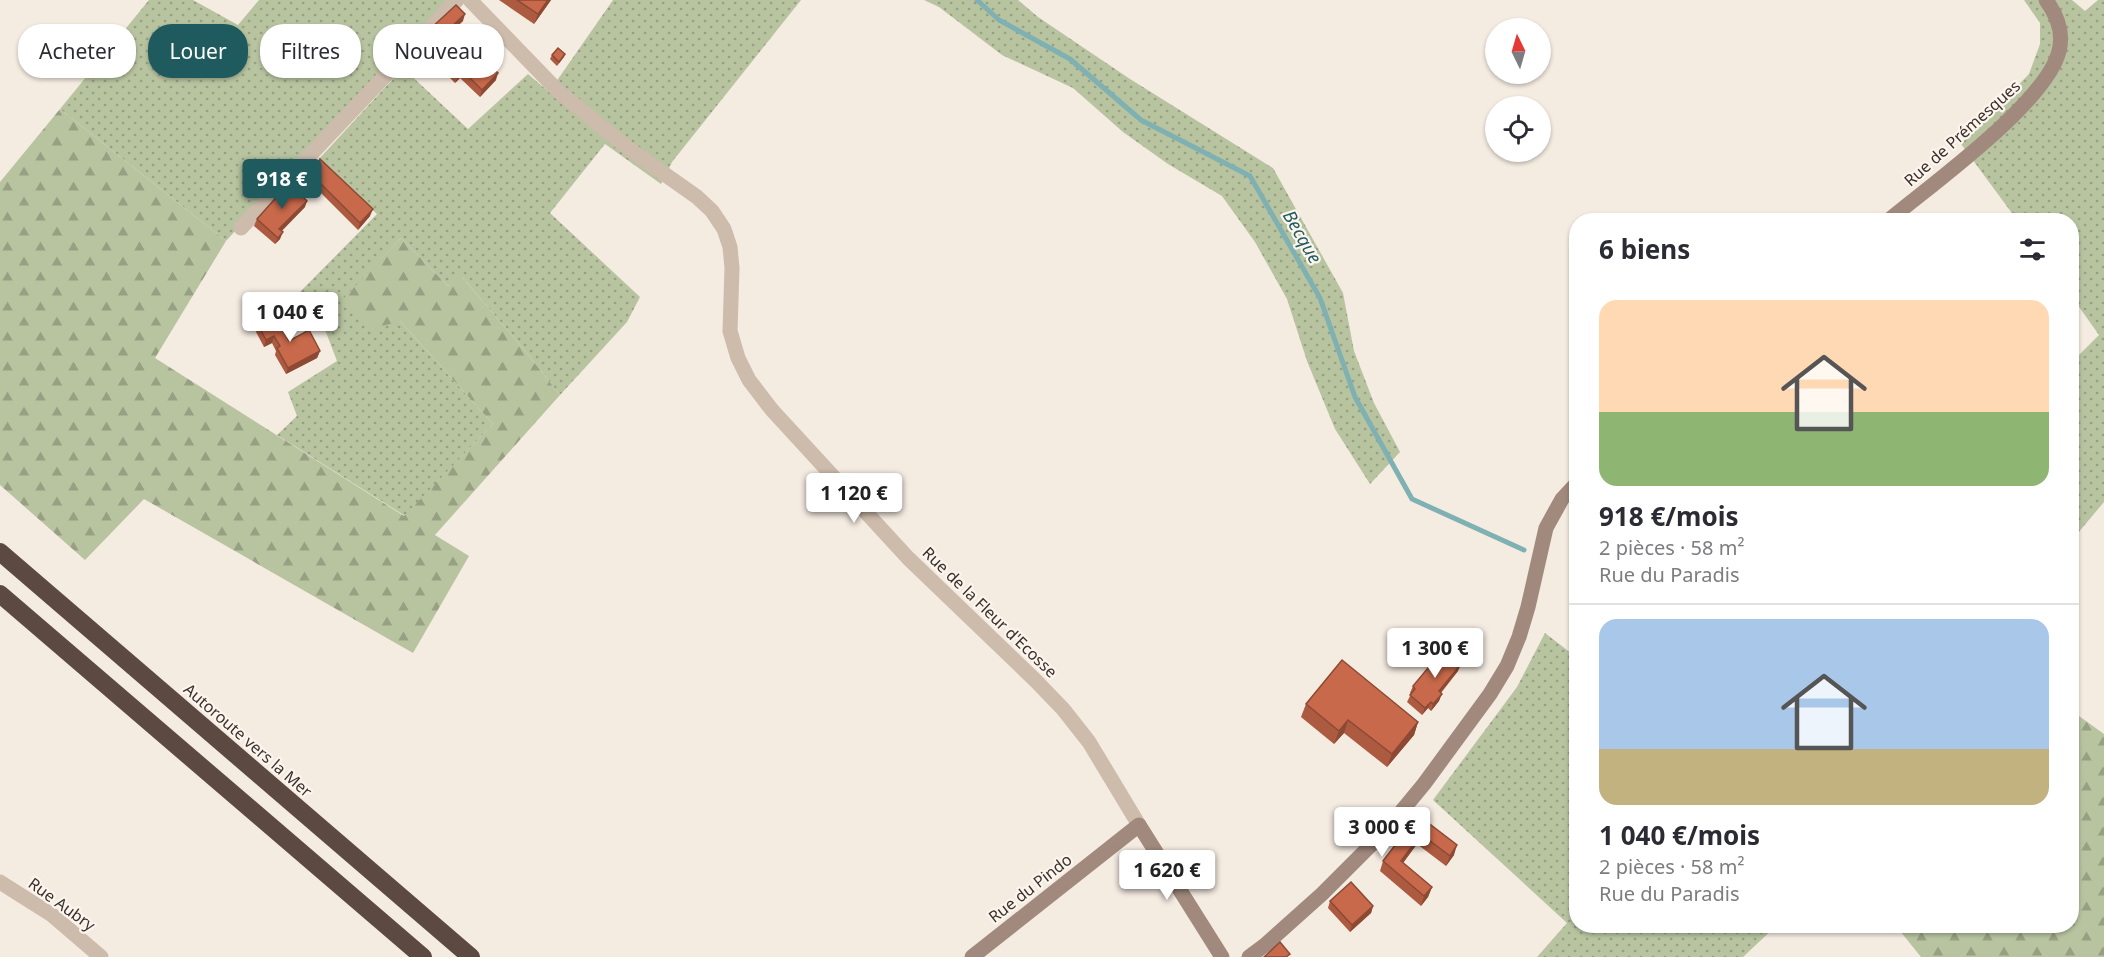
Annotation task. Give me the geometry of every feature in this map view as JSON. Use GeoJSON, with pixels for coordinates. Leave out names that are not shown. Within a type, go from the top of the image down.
{"type":"FeatureCollection","features":[{"type":"Feature","properties":{"kind":"highway","name":"Autoroute vers la Mer"},"geometry":{"type":"LineString","coordinates":[[0,552],[471,957]]}},
{"type":"Feature","properties":{"kind":"highway"},"geometry":{"type":"LineString","coordinates":[[0,594],[423,957]]}},
{"type":"Feature","properties":{"kind":"street"},"geometry":{"type":"LineString","coordinates":[[241,228],[457,0]]}},
{"type":"Feature","properties":{"kind":"street","name":"Rue de la Fleur d'Ecosse"},"geometry":{"type":"LineString","coordinates":[[470,0],[558,91],[629,149],[697,197],[712,211],[724,229],[730,247],[732,268],[730,331],[738,358],[749,380],[772,410],[908,558],[1035,680],[1063,710],[1093,749],[1139,825]]}},
{"type":"Feature","properties":{"kind":"street","name":"Rue de Prémesques"},"geometry":{"type":"LineString","coordinates":[[1897,213],[2002,125],[2046,78],[2057,58],[2061,39],[2058,21],[2046,0]]}},
{"type":"Feature","properties":{"kind":"street"},"geometry":{"type":"LineString","coordinates":[[1249,957],[1328,888],[1386,830],[1424,784],[1490,694],[1507,666],[1519,637],[1546,528],[1562,499],[1569,492]]}},
{"type":"Feature","properties":{"kind":"street"},"geometry":{"type":"LineString","coordinates":[[1139,825],[1222,957]]}},
{"type":"Feature","properties":{"kind":"street","name":"Rue du Pindo"},"geometry":{"type":"LineString","coordinates":[[972,957],[1139,825]]}},
{"type":"Feature","properties":{"kind":"street","name":"Rue Aubry"},"geometry":{"type":"LineString","coordinates":[[0,882],[52,915],[101,957]]}},
{"type":"Feature","properties":{"kind":"green space"},"geometry":{"type":"Polygon","coordinates":[[[149,0],[193,0],[236,24],[148,24],[148,78],[248,78],[248,24],[239,24],[259,0],[448,0],[426,24],[373,24],[373,78],[376,78],[226,241],[60,109],[85,78],[136,78],[136,24],[129,24],[149,0]]]}},
{"type":"Feature","properties":{"kind":"green space"},"geometry":{"type":"Polygon","coordinates":[[[613,0],[801,0],[672,162],[661,184],[605,144],[550,213],[640,297],[627,322],[560,395],[462,277],[448,286],[401,238],[344,299],[400,321],[493,424],[405,516],[277,435],[297,416],[288,392],[337,361],[324,327],[296,296],[377,214],[318,160],[394,78],[414,78],[468,129],[528,74],[549,92],[613,0]]]}},
{"type":"Feature","properties":{"kind":"green space"},"geometry":{"type":"Polygon","coordinates":[[[924,0],[1018,0],[1038,17],[1130,79],[1273,168],[1343,293],[1354,351],[1374,403],[1400,452],[1370,484],[1335,429],[1307,361],[1287,299],[1255,242],[1222,196],[1168,164],[1123,132],[1073,88],[1002,55],[939,7],[924,0]]]}},
{"type":"Feature","properties":{"kind":"green space"},"geometry":{"type":"Polygon","coordinates":[[[2024,0],[2072,0],[2085,11],[2098,0],[2104,0],[2104,502],[2079,532],[2079,355],[2099,335],[2079,307],[2079,213],[2012,213],[1961,144],[2029,74],[2040,44],[2040,23],[2024,0]]]}},
{"type":"Feature","properties":{"kind":"green space"},"geometry":{"type":"Polygon","coordinates":[[[60,109],[226,241],[155,358],[404,516],[493,424],[400,321],[372,329],[343,299],[401,238],[448,286],[461,276],[560,395],[435,535],[469,556],[413,653],[144,499],[85,560],[0,485],[0,182],[60,109]]]}},
{"type":"Feature","properties":{"kind":"green space"},"geometry":{"type":"Polygon","coordinates":[[[1545,633],[1569,652],[1569,933],[1769,933],[1743,957],[1537,957],[1567,923],[1433,800],[1517,687],[1545,633]]]}},
{"type":"Feature","properties":{"kind":"green space"},"geometry":{"type":"Polygon","coordinates":[[[2079,716],[2104,734],[2104,957],[1921,957],[1902,933],[2079,933],[2079,716]]]}},
{"type":"Feature","properties":{"kind":"building"},"geometry":{"type":"Polygon","coordinates":[[[517,0],[548,0],[538,14],[517,0]]]}},
{"type":"Feature","properties":{"kind":"building"},"geometry":{"type":"Polygon","coordinates":[[[456,5],[465,14],[454,24],[435,24],[456,5]]]}},
{"type":"Feature","properties":{"kind":"building"},"geometry":{"type":"Polygon","coordinates":[[[558,48],[565,54],[559,62],[552,55],[558,48]]]}},
{"type":"Feature","properties":{"kind":"building"},"geometry":{"type":"Polygon","coordinates":[[[470,78],[493,78],[482,90],[470,78]]]}},
{"type":"Feature","properties":{"kind":"building"},"geometry":{"type":"Polygon","coordinates":[[[320,159],[373,209],[360,223],[317,180],[320,159]]]}},
{"type":"Feature","properties":{"kind":"building"},"geometry":{"type":"Polygon","coordinates":[[[289,183],[307,201],[279,229],[283,232],[278,238],[257,219],[289,183]]]}},
{"type":"Feature","properties":{"kind":"building"},"geometry":{"type":"Polygon","coordinates":[[[275,316],[289,341],[309,330],[320,351],[288,368],[277,348],[280,346],[274,336],[266,340],[258,325],[275,316]]]}},
{"type":"Feature","properties":{"kind":"building"},"geometry":{"type":"Polygon","coordinates":[[[1443,650],[1461,664],[1439,691],[1442,694],[1433,704],[1431,702],[1425,708],[1410,695],[1415,689],[1413,686],[1443,650]]]}},
{"type":"Feature","properties":{"kind":"building"},"geometry":{"type":"Polygon","coordinates":[[[1342,660],[1418,722],[1392,754],[1348,720],[1339,731],[1306,704],[1342,660]]]}},
{"type":"Feature","properties":{"kind":"building"},"geometry":{"type":"Polygon","coordinates":[[[1418,815],[1457,845],[1450,856],[1421,834],[1401,861],[1432,887],[1424,896],[1383,861],[1418,815]]]}},
{"type":"Feature","properties":{"kind":"building"},"geometry":{"type":"Polygon","coordinates":[[[1351,882],[1373,906],[1352,925],[1330,901],[1351,882]]]}},
{"type":"Feature","properties":{"kind":"building"},"geometry":{"type":"Polygon","coordinates":[[[1280,942],[1290,954],[1286,957],[1264,957],[1280,942]]]}},
{"type":"Feature","properties":{"kind":"waterway","name":"Becque"},"geometry":{"type":"LineString","coordinates":[[977,0],[999,20],[1070,59],[1141,120],[1250,176],[1320,298],[1355,397],[1412,499],[1524,550]]}}]}
